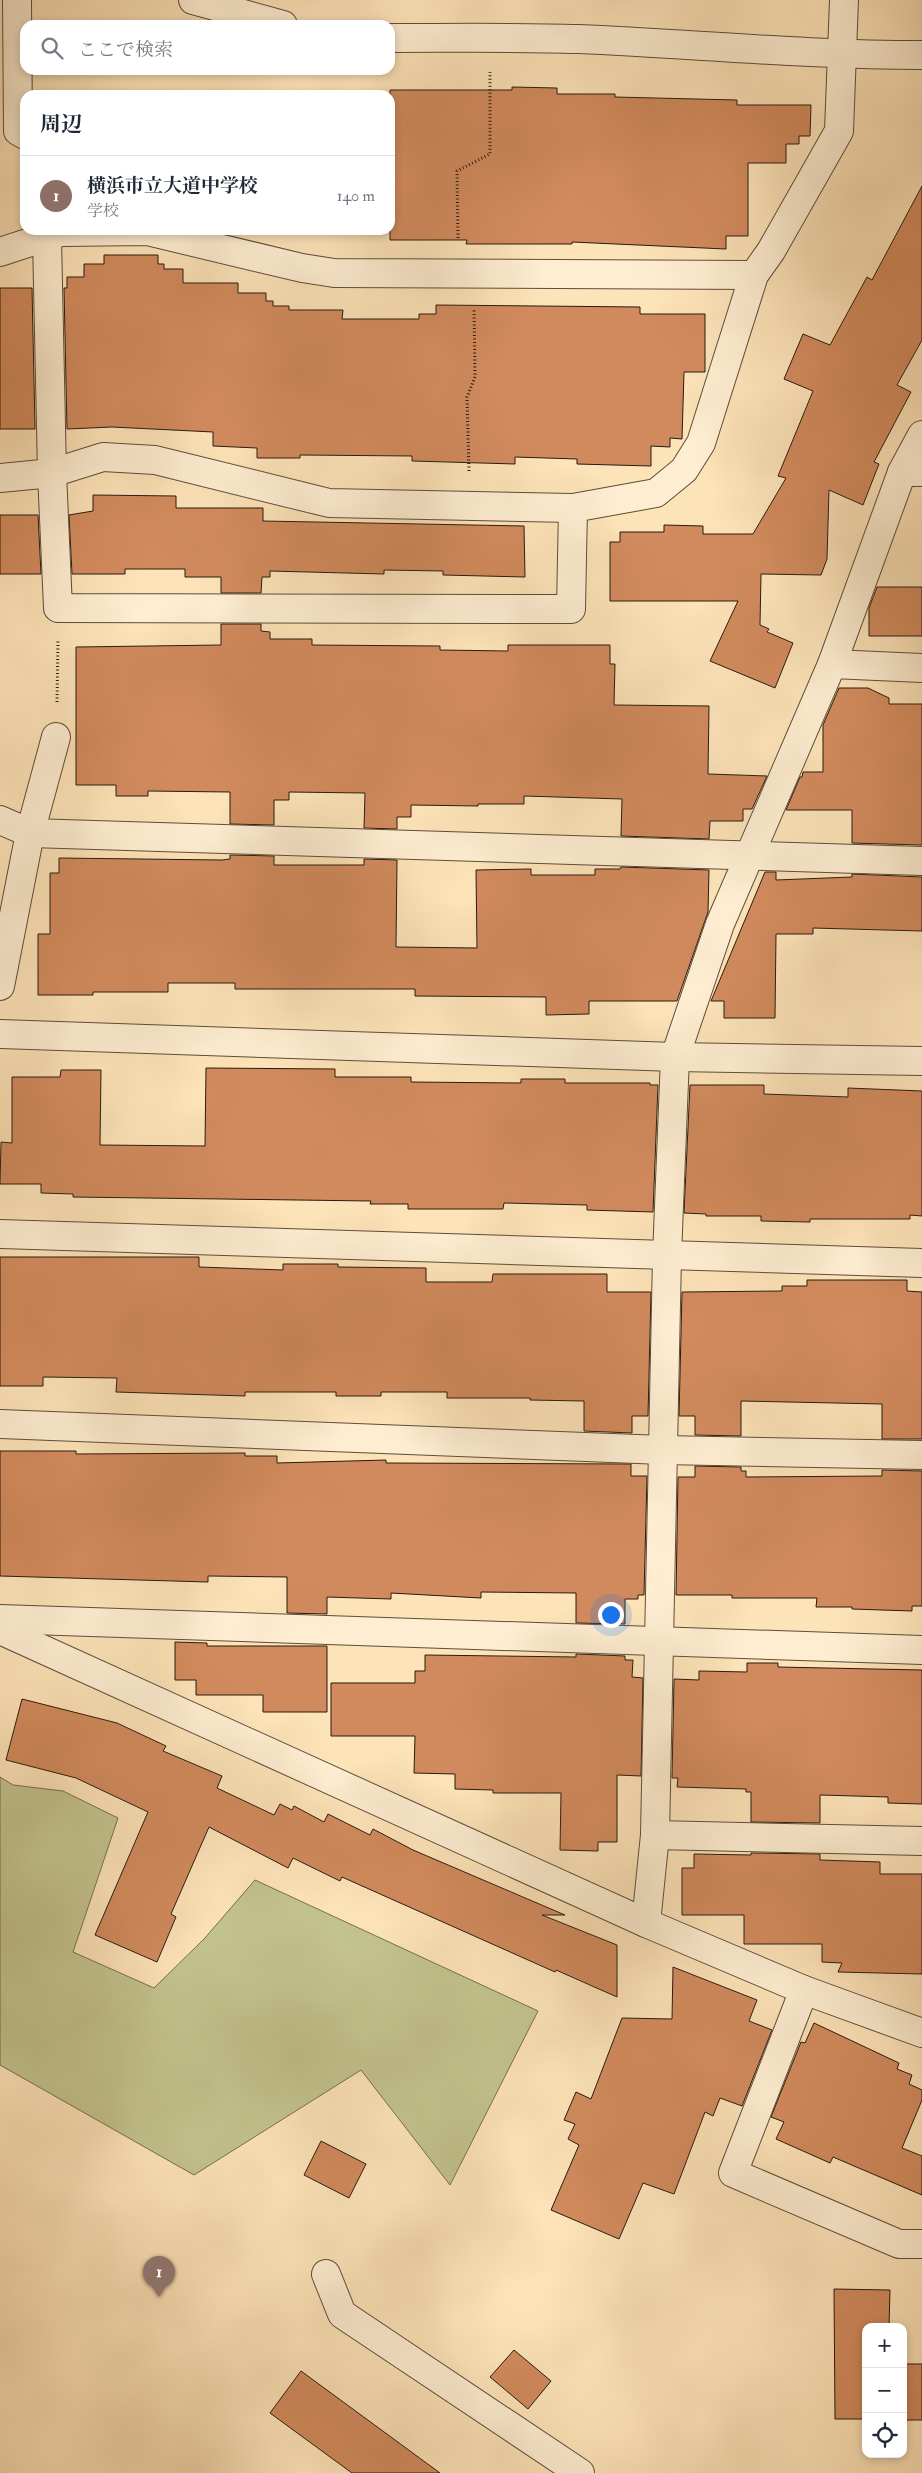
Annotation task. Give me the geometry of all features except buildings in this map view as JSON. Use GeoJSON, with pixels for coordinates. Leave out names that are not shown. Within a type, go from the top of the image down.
{"type":"FeatureCollection","features":[{"type":"Feature","properties":{"kind":"street"},"geometry":{"type":"LineString","coordinates":[[0,2],[6,0]]}},
{"type":"Feature","properties":{"kind":"street"},"geometry":{"type":"LineString","coordinates":[[17,0],[18,132],[20,133]]}},
{"type":"Feature","properties":{"kind":"street"},"geometry":{"type":"LineString","coordinates":[[193,0],[265,20]]}},
{"type":"Feature","properties":{"kind":"street"},"geometry":{"type":"LineString","coordinates":[[0,478],[52,473],[102,457],[155,460],[328,503],[469,504],[573,508],[656,493],[684,470],[701,443],[754,275],[771,252],[839,132],[844,0]]}},
{"type":"Feature","properties":{"kind":"street"},"geometry":{"type":"LineString","coordinates":[[395,38],[577,39],[772,49],[841,55],[922,55]]}},
{"type":"Feature","properties":{"kind":"street"},"geometry":{"type":"LineString","coordinates":[[0,252],[42,235]]}},
{"type":"Feature","properties":{"kind":"street"},"geometry":{"type":"LineString","coordinates":[[44,235],[58,608],[571,610],[573,508]]}},
{"type":"Feature","properties":{"kind":"street"},"geometry":{"type":"LineString","coordinates":[[163,235],[302,268],[334,273],[754,275]]}},
{"type":"Feature","properties":{"kind":"street"},"geometry":{"type":"LineString","coordinates":[[646,1923],[655,1834],[658,1640],[675,1057],[720,924],[912,472],[922,435]]}},
{"type":"Feature","properties":{"kind":"street"},"geometry":{"type":"LineString","coordinates":[[832,664],[922,668]]}},
{"type":"Feature","properties":{"kind":"street"},"geometry":{"type":"LineString","coordinates":[[0,986],[30,833],[56,737]]}},
{"type":"Feature","properties":{"kind":"street"},"geometry":{"type":"LineString","coordinates":[[0,820],[30,833],[922,861]]}},
{"type":"Feature","properties":{"kind":"street"},"geometry":{"type":"LineString","coordinates":[[0,1034],[675,1057],[922,1061]]}},
{"type":"Feature","properties":{"kind":"street"},"geometry":{"type":"LineString","coordinates":[[0,1234],[922,1263]]}},
{"type":"Feature","properties":{"kind":"street"},"geometry":{"type":"LineString","coordinates":[[0,1424],[663,1450],[922,1455]]}},
{"type":"Feature","properties":{"kind":"street"},"geometry":{"type":"LineString","coordinates":[[0,1619],[922,1650]]}},
{"type":"Feature","properties":{"kind":"street"},"geometry":{"type":"LineString","coordinates":[[0,1630],[646,1923],[804,1990],[922,2034]]}},
{"type":"Feature","properties":{"kind":"street"},"geometry":{"type":"LineString","coordinates":[[655,1834],[922,1841]]}},
{"type":"Feature","properties":{"kind":"street"},"geometry":{"type":"LineString","coordinates":[[804,1990],[733,2173],[900,2244],[922,2244]]}},
{"type":"Feature","properties":{"kind":"street"},"geometry":{"type":"LineString","coordinates":[[326,2274],[342,2314],[580,2473]]}},
{"type":"Feature","properties":{"kind":"path"},"geometry":{"type":"LineString","coordinates":[[469,504],[467,397],[475,377],[457,171],[490,154],[490,39]]}},
{"type":"Feature","properties":{"kind":"path"},"geometry":{"type":"LineString","coordinates":[[56,737],[58,608]]}},
{"type":"Feature","properties":{"kind":"green space"},"geometry":{"type":"Polygon","coordinates":[[[0,1777],[13,1785],[63,1791],[118,1818],[73,1952],[154,1988],[204,1939],[255,1880],[538,2011],[450,2185],[361,2070],[194,2175],[0,2065],[0,1777]]]}},
{"type":"Feature","properties":{"kind":"place","name":"横浜市立大道中学校"},"geometry":{"type":"Point","coordinates":[159,2297]}}]}
